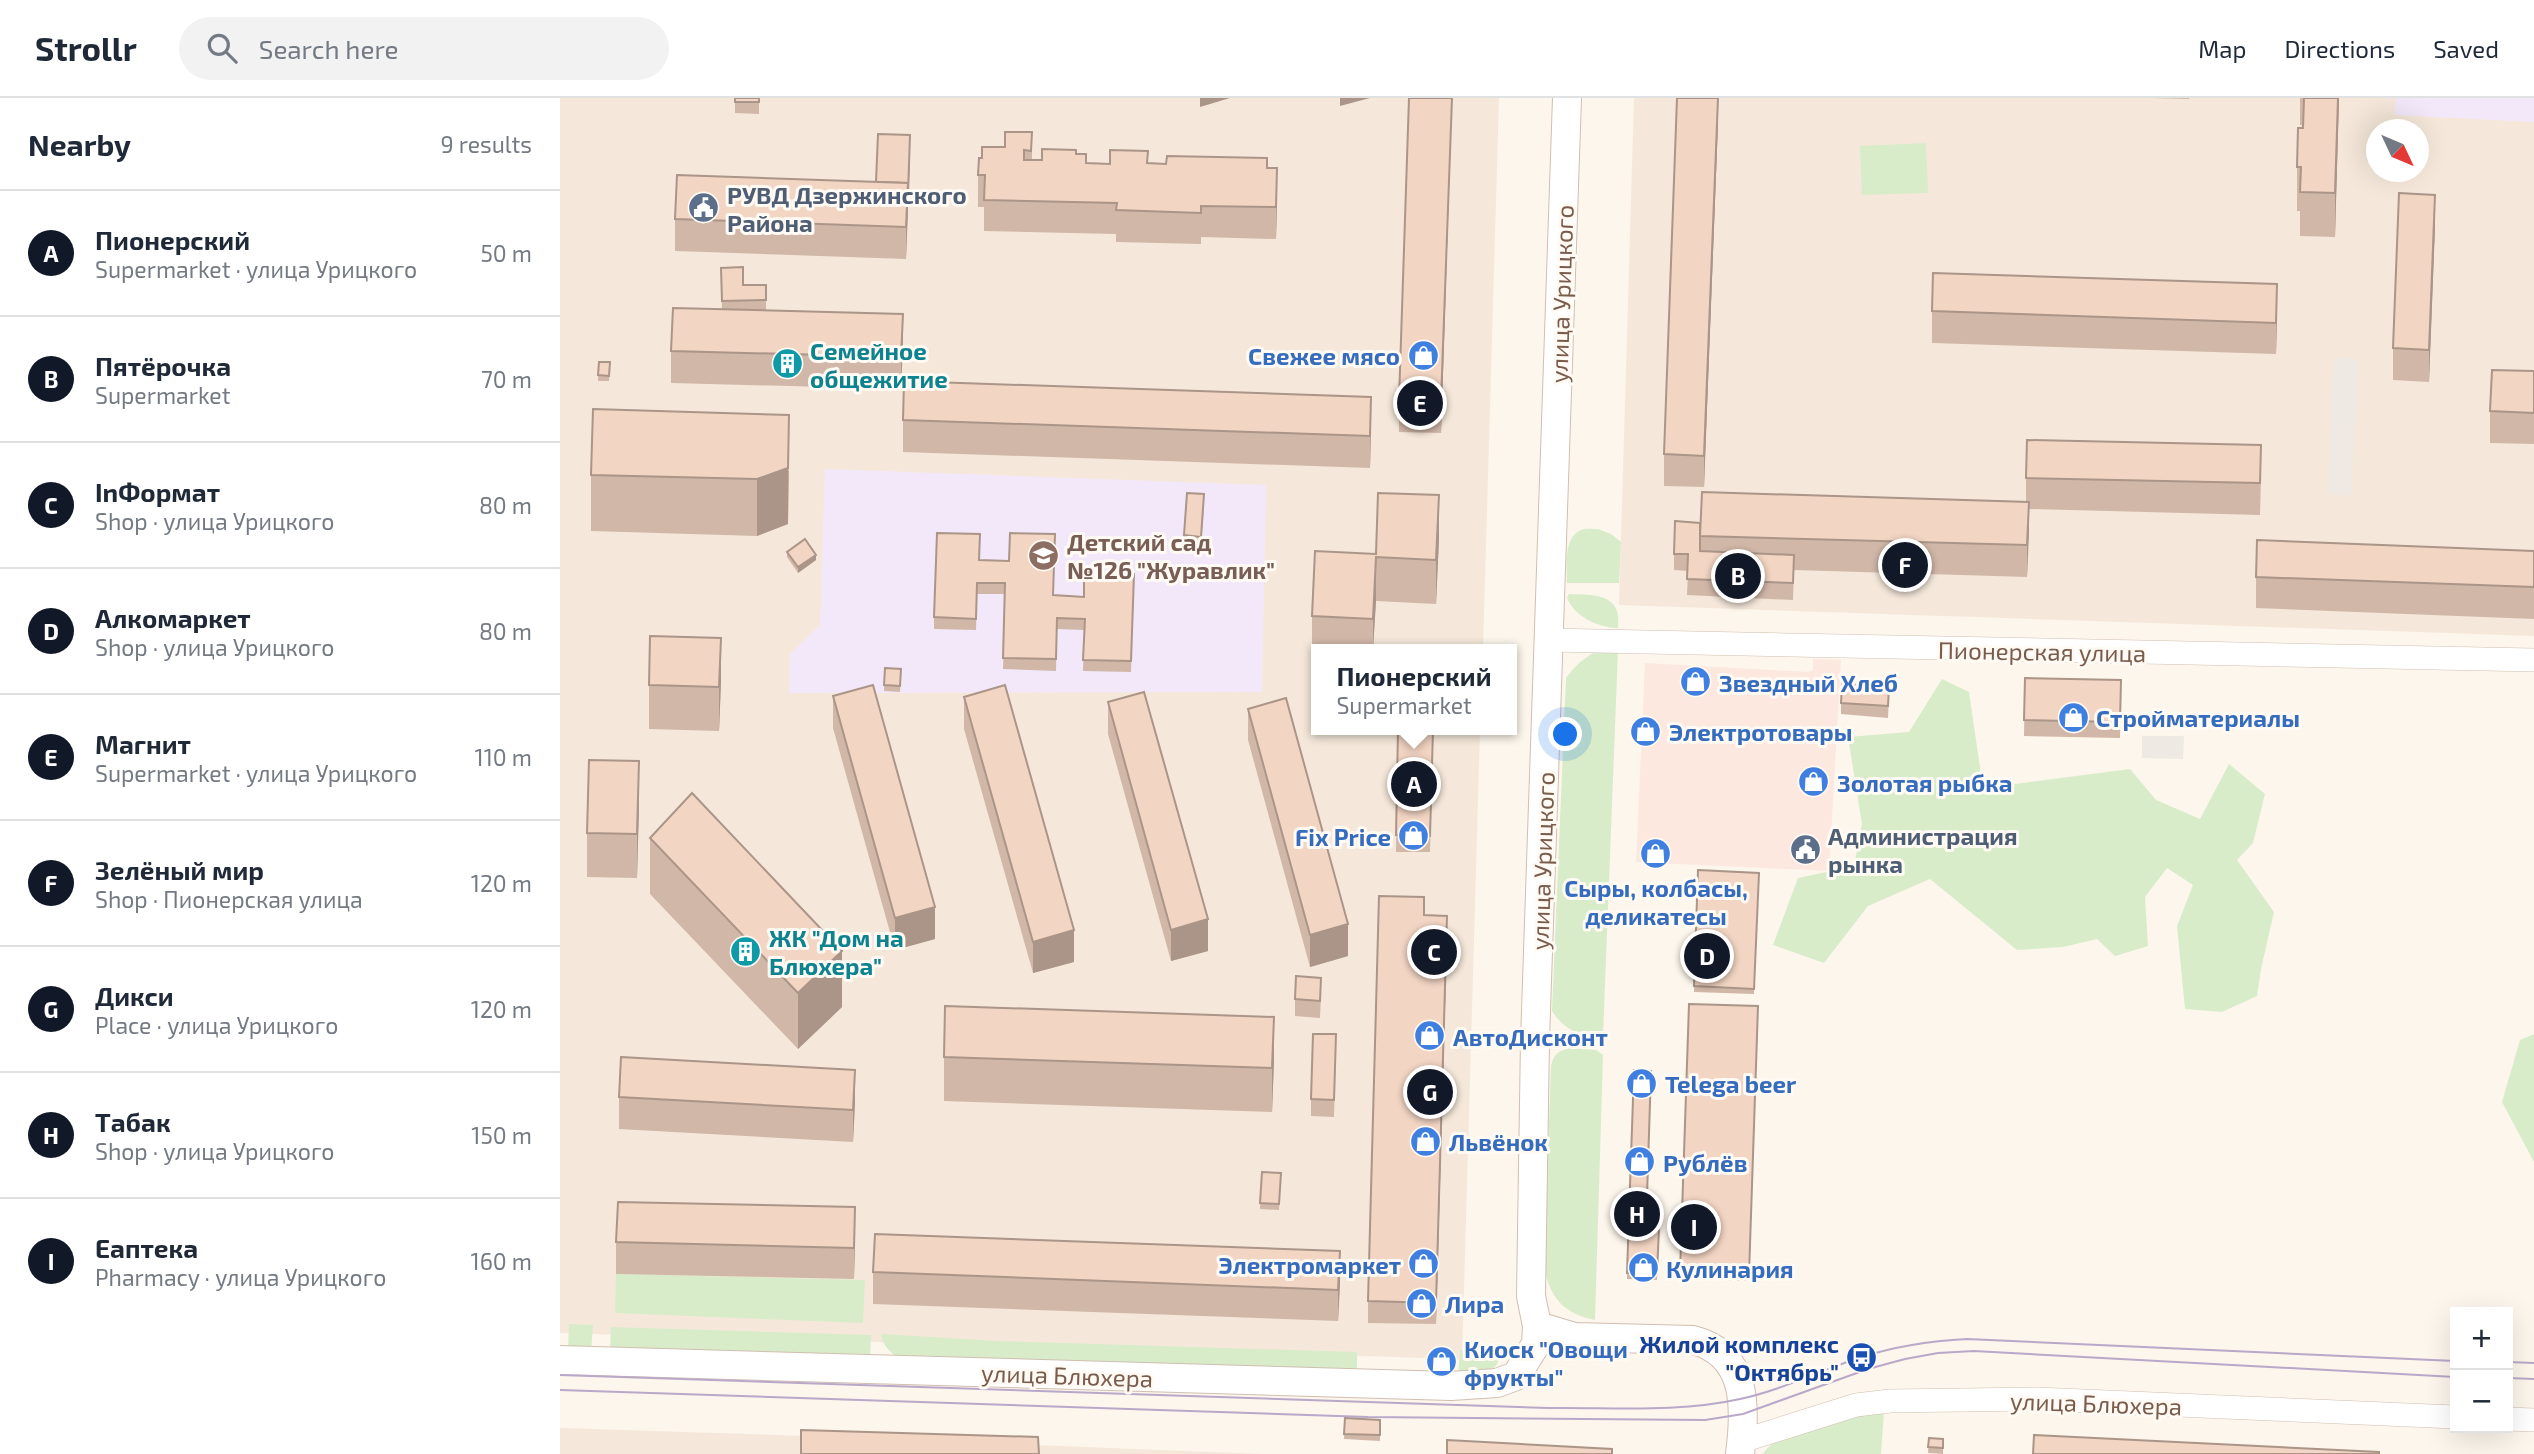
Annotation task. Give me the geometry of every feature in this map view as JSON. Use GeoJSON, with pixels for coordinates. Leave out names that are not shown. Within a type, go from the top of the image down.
{"type":"FeatureCollection","features":[{"type":"Feature","properties":{"kind":"street","name":"улица Урицкого"},"geometry":{"type":"LineString","coordinates":[[1537,1326],[1531,1296],[1535,1040],[1567,98]]}},
{"type":"Feature","properties":{"kind":"street","name":"Пионерская улица"},"geometry":{"type":"LineString","coordinates":[[1549,640],[2534,660]]}},
{"type":"Feature","properties":{"kind":"street","name":"улица Блюхера"},"geometry":{"type":"LineString","coordinates":[[560,1360],[1451,1386],[1497,1383],[1516,1376],[1536,1344],[1537,1326]]}},
{"type":"Feature","properties":{"kind":"street"},"geometry":{"type":"LineString","coordinates":[[1537,1326],[1574,1337],[1693,1340],[1707,1343],[1733,1366],[1739,1381],[1742,1399],[1741,1448]]}},
{"type":"Feature","properties":{"kind":"street","name":"улица Блюхера"},"geometry":{"type":"LineString","coordinates":[[1741,1448],[1856,1405],[1890,1401],[2037,1399],[2450,1417]]}},
{"type":"Feature","properties":{"kind":"street"},"geometry":{"type":"LineString","coordinates":[[2513,1419],[2534,1420]]}},
{"type":"Feature","properties":{"kind":"shaded area"},"geometry":{"type":"Polygon","coordinates":[[[560,98],[1499,98],[1483,644],[1311,644],[1311,735],[1480,735],[1462,1359],[560,1333],[560,98]]]}},
{"type":"Feature","properties":{"kind":"shaded area"},"geometry":{"type":"Polygon","coordinates":[[[1634,98],[2534,98],[2534,636],[1619,605],[1634,98]]]}},
{"type":"Feature","properties":{"kind":"shaded area"},"geometry":{"type":"Polygon","coordinates":[[[2396,98],[2534,98],[2534,122],[2395,115],[2396,98]]]}},
{"type":"Feature","properties":{"kind":"shaded area"},"geometry":{"type":"Polygon","coordinates":[[[2334,358],[2358,359],[2351,496],[2328,494],[2334,358]]]}},
{"type":"Feature","properties":{"kind":"shaded area","name":"Детский сад №126 \"Журавлик\""},"geometry":{"type":"Polygon","coordinates":[[[825,469],[1266,485],[1262,692],[789,693],[790,654],[820,625],[825,469]]]}},
{"type":"Feature","properties":{"kind":"shaded area"},"geometry":{"type":"Polygon","coordinates":[[[1813,659],[1841,660],[1829,871],[1636,862],[1645,663],[1808,672],[1813,670],[1813,659]]]}},
{"type":"Feature","properties":{"kind":"shaded area"},"geometry":{"type":"Polygon","coordinates":[[[2142,736],[2184,736],[2183,759],[2142,758],[2142,736]]]}},
{"type":"Feature","properties":{"kind":"shaded area"},"geometry":{"type":"Polygon","coordinates":[[[560,1428],[779,1435],[1262,1454],[560,1454],[560,1428]]]}},
{"type":"Feature","properties":{"kind":"green space"},"geometry":{"type":"Polygon","coordinates":[[[1926,143],[1928,193],[1862,195],[1860,146],[1926,143]]]}},
{"type":"Feature","properties":{"kind":"green space"},"geometry":{"type":"Polygon","coordinates":[[[1598,529],[1621,542],[1619,583],[1567,583],[1567,554],[1571,539],[1581,530],[1598,529]]]}},
{"type":"Feature","properties":{"kind":"green space"},"geometry":{"type":"Polygon","coordinates":[[[1569,594],[1597,596],[1611,602],[1616,608],[1618,628],[1596,624],[1582,616],[1571,605],[1567,598],[1569,594]]]}},
{"type":"Feature","properties":{"kind":"green space"},"geometry":{"type":"Polygon","coordinates":[[[1605,648],[1618,650],[1603,1036],[1574,1031],[1562,1023],[1552,1011],[1566,678],[1583,660],[1605,648]]]}},
{"type":"Feature","properties":{"kind":"green space"},"geometry":{"type":"Polygon","coordinates":[[[1942,679],[1969,692],[1983,788],[2130,769],[2156,800],[2200,819],[2229,764],[2265,794],[2253,843],[2237,860],[2274,912],[2257,996],[2222,1012],[2185,1009],[2177,926],[2193,885],[2167,868],[2145,897],[2148,946],[2115,956],[2097,939],[2063,947],[2017,950],[1930,879],[1868,906],[1824,963],[1773,945],[1798,878],[1854,866],[1862,824],[1848,737],[1909,732],[1942,679]]]}},
{"type":"Feature","properties":{"kind":"green space"},"geometry":{"type":"Polygon","coordinates":[[[2534,1034],[2534,1162],[2502,1102],[2520,1040],[2534,1034]]]}},
{"type":"Feature","properties":{"kind":"green space"},"geometry":{"type":"Polygon","coordinates":[[[1569,1048],[1596,1050],[1603,1055],[1595,1320],[1575,1314],[1560,1303],[1550,1288],[1544,1267],[1551,1066],[1557,1054],[1569,1048]]]}},
{"type":"Feature","properties":{"kind":"green space"},"geometry":{"type":"Polygon","coordinates":[[[616,1274],[865,1280],[863,1323],[615,1313],[616,1274]]]}},
{"type":"Feature","properties":{"kind":"green space"},"geometry":{"type":"Polygon","coordinates":[[[569,1324],[593,1325],[591,1352],[568,1351],[569,1324]]]}},
{"type":"Feature","properties":{"kind":"green space"},"geometry":{"type":"Polygon","coordinates":[[[611,1327],[871,1335],[870,1361],[610,1353],[611,1327]]]}},
{"type":"Feature","properties":{"kind":"green space"},"geometry":{"type":"Polygon","coordinates":[[[881,1334],[997,1341],[1357,1352],[1357,1372],[898,1358],[887,1348],[881,1334]]]}},
{"type":"Feature","properties":{"kind":"green space"},"geometry":{"type":"Polygon","coordinates":[[[1460,1350],[1502,1352],[1491,1370],[1458,1376],[1460,1350]]]}},
{"type":"Feature","properties":{"kind":"green space"},"geometry":{"type":"Polygon","coordinates":[[[1884,1411],[1881,1454],[1763,1454],[1784,1436],[1800,1430],[1837,1419],[1884,1411]]]}},
{"type":"Feature","properties":{"kind":"building"},"geometry":{"type":"Polygon","coordinates":[[[735,98],[759,98],[759,102],[735,102],[735,98]]]}},
{"type":"Feature","properties":{"kind":"building"},"geometry":{"type":"Polygon","coordinates":[[[1409,98],[1452,98],[1441,401],[1399,400],[1409,98]]]}},
{"type":"Feature","properties":{"kind":"building"},"geometry":{"type":"Polygon","coordinates":[[[1677,98],[1718,98],[1704,456],[1664,454],[1677,98]]]}},
{"type":"Feature","properties":{"kind":"building"},"geometry":{"type":"Polygon","coordinates":[[[2304,98],[2338,98],[2335,193],[2300,192],[2301,167],[2297,167],[2298,128],[2303,128],[2304,98]]]}},
{"type":"Feature","properties":{"kind":"building"},"geometry":{"type":"Polygon","coordinates":[[[1005,132],[1032,132],[1031,151],[1024,150],[1024,160],[1042,160],[1042,149],[1076,150],[1076,154],[1086,154],[1086,163],[1110,164],[1110,150],[1148,151],[1147,163],[1166,164],[1167,156],[1267,158],[1267,168],[1277,168],[1276,207],[1201,206],[1201,213],[1116,210],[1117,203],[984,200],[985,175],[978,175],[982,147],[1005,147],[1005,132]]]}},
{"type":"Feature","properties":{"kind":"building"},"geometry":{"type":"Polygon","coordinates":[[[878,134],[910,135],[908,193],[908,183],[876,182],[878,134]]]}},
{"type":"Feature","properties":{"kind":"building"},"geometry":{"type":"Polygon","coordinates":[[[677,175],[908,183],[906,227],[675,219],[677,175]]]}},
{"type":"Feature","properties":{"kind":"building"},"geometry":{"type":"Polygon","coordinates":[[[2399,193],[2435,195],[2429,350],[2393,348],[2399,193]]]}},
{"type":"Feature","properties":{"kind":"building"},"geometry":{"type":"Polygon","coordinates":[[[743,267],[743,285],[766,285],[766,300],[722,301],[721,268],[743,267]]]}},
{"type":"Feature","properties":{"kind":"building"},"geometry":{"type":"Polygon","coordinates":[[[1933,273],[2277,284],[2276,323],[1932,311],[1933,273]]]}},
{"type":"Feature","properties":{"kind":"building"},"geometry":{"type":"Polygon","coordinates":[[[673,308],[903,314],[901,357],[671,351],[673,308]]]}},
{"type":"Feature","properties":{"kind":"building"},"geometry":{"type":"Polygon","coordinates":[[[599,362],[610,362],[609,376],[598,375],[599,362]]]}},
{"type":"Feature","properties":{"kind":"building"},"geometry":{"type":"Polygon","coordinates":[[[2492,370],[2534,371],[2534,413],[2490,411],[2492,370]]]}},
{"type":"Feature","properties":{"kind":"building"},"geometry":{"type":"Polygon","coordinates":[[[904,381],[1371,397],[1370,436],[903,420],[904,381]]]}},
{"type":"Feature","properties":{"kind":"building"},"geometry":{"type":"Polygon","coordinates":[[[593,409],[789,415],[788,468],[757,479],[591,475],[593,409]]]}},
{"type":"Feature","properties":{"kind":"building"},"geometry":{"type":"Polygon","coordinates":[[[2027,440],[2261,445],[2260,483],[2026,478],[2027,440]]]}},
{"type":"Feature","properties":{"kind":"building"},"geometry":{"type":"Polygon","coordinates":[[[1702,492],[2029,502],[2027,545],[1700,536],[1702,492]]]}},
{"type":"Feature","properties":{"kind":"building"},"geometry":{"type":"Polygon","coordinates":[[[1187,493],[1204,494],[1201,537],[1184,535],[1187,493]]]}},
{"type":"Feature","properties":{"kind":"building"},"geometry":{"type":"Polygon","coordinates":[[[1378,493],[1439,495],[1436,560],[1376,557],[1373,619],[1312,616],[1315,551],[1376,554],[1378,493]]]}},
{"type":"Feature","properties":{"kind":"building"},"geometry":{"type":"Polygon","coordinates":[[[1675,521],[1700,523],[1700,551],[1794,555],[1793,583],[1687,579],[1688,554],[1674,554],[1675,521]]]}},
{"type":"Feature","properties":{"kind":"building"},"geometry":{"type":"Polygon","coordinates":[[[937,533],[980,534],[979,560],[1009,561],[1010,533],[1055,534],[1053,595],[1084,597],[1084,572],[1134,574],[1131,661],[1083,660],[1085,619],[1057,618],[1056,659],[1003,658],[1005,583],[977,583],[976,619],[934,617],[937,533]]]}},
{"type":"Feature","properties":{"kind":"building"},"geometry":{"type":"Polygon","coordinates":[[[805,539],[816,555],[798,567],[787,552],[805,539]]]}},
{"type":"Feature","properties":{"kind":"building"},"geometry":{"type":"Polygon","coordinates":[[[2257,540],[2534,551],[2534,587],[2256,577],[2257,540]]]}},
{"type":"Feature","properties":{"kind":"building"},"geometry":{"type":"Polygon","coordinates":[[[650,636],[721,638],[719,687],[649,685],[650,636]]]}},
{"type":"Feature","properties":{"kind":"building"},"geometry":{"type":"Polygon","coordinates":[[[885,668],[901,669],[900,686],[884,685],[885,668]]]}},
{"type":"Feature","properties":{"kind":"building"},"geometry":{"type":"Polygon","coordinates":[[[2025,678],[2121,680],[2120,722],[2024,720],[2025,678]]]}},
{"type":"Feature","properties":{"kind":"building"},"geometry":{"type":"Polygon","coordinates":[[[1842,684],[1889,687],[1888,706],[1841,703],[1842,684]]]}},
{"type":"Feature","properties":{"kind":"building"},"geometry":{"type":"Polygon","coordinates":[[[873,685],[935,907],[895,918],[833,696],[873,685]]]}},
{"type":"Feature","properties":{"kind":"building"},"geometry":{"type":"Polygon","coordinates":[[[1005,685],[1074,930],[1033,942],[964,697],[1005,685]]]}},
{"type":"Feature","properties":{"kind":"building"},"geometry":{"type":"Polygon","coordinates":[[[1144,692],[1208,919],[1171,930],[1108,702],[1144,692]]]}},
{"type":"Feature","properties":{"kind":"building"},"geometry":{"type":"Polygon","coordinates":[[[1286,698],[1348,924],[1310,935],[1248,709],[1286,698]]]}},
{"type":"Feature","properties":{"kind":"building"},"geometry":{"type":"Polygon","coordinates":[[[1398,735],[1433,735],[1430,836],[1396,835],[1398,735]]]}},
{"type":"Feature","properties":{"kind":"building"},"geometry":{"type":"Polygon","coordinates":[[[589,760],[639,761],[637,834],[587,833],[589,760]]]}},
{"type":"Feature","properties":{"kind":"building"},"geometry":{"type":"Polygon","coordinates":[[[692,793],[842,951],[798,993],[650,838],[692,793]]]}},
{"type":"Feature","properties":{"kind":"building"},"geometry":{"type":"Polygon","coordinates":[[[1698,870],[1759,873],[1754,989],[1694,986],[1698,870]]]}},
{"type":"Feature","properties":{"kind":"building"},"geometry":{"type":"Polygon","coordinates":[[[1379,896],[1424,897],[1424,915],[1447,916],[1436,1303],[1368,1301],[1379,896]]]}},
{"type":"Feature","properties":{"kind":"building"},"geometry":{"type":"Polygon","coordinates":[[[1296,976],[1321,978],[1320,1001],[1295,999],[1296,976]]]}},
{"type":"Feature","properties":{"kind":"building"},"geometry":{"type":"Polygon","coordinates":[[[1689,1004],[1758,1006],[1749,1275],[1680,1273],[1689,1004]]]}},
{"type":"Feature","properties":{"kind":"building"},"geometry":{"type":"Polygon","coordinates":[[[945,1006],[1274,1017],[1272,1068],[944,1057],[945,1006]]]}},
{"type":"Feature","properties":{"kind":"building"},"geometry":{"type":"Polygon","coordinates":[[[1313,1034],[1336,1034],[1334,1100],[1311,1099],[1313,1034]]]}},
{"type":"Feature","properties":{"kind":"building"},"geometry":{"type":"Polygon","coordinates":[[[621,1057],[855,1070],[853,1110],[619,1097],[621,1057]]]}},
{"type":"Feature","properties":{"kind":"building"},"geometry":{"type":"Polygon","coordinates":[[[1634,1070],[1651,1071],[1646,1228],[1659,1228],[1657,1274],[1627,1273],[1634,1070]]]}},
{"type":"Feature","properties":{"kind":"building"},"geometry":{"type":"Polygon","coordinates":[[[1262,1172],[1281,1173],[1279,1204],[1260,1203],[1262,1172]]]}},
{"type":"Feature","properties":{"kind":"building"},"geometry":{"type":"Polygon","coordinates":[[[618,1202],[855,1207],[854,1248],[616,1242],[618,1202]]]}},
{"type":"Feature","properties":{"kind":"building"},"geometry":{"type":"Polygon","coordinates":[[[875,1234],[1340,1251],[1338,1290],[873,1272],[875,1234]]]}},
{"type":"Feature","properties":{"kind":"building"},"geometry":{"type":"Polygon","coordinates":[[[1345,1418],[1380,1420],[1380,1435],[1344,1434],[1345,1418]]]}},
{"type":"Feature","properties":{"kind":"building"},"geometry":{"type":"Polygon","coordinates":[[[801,1430],[1038,1437],[1039,1454],[801,1454],[801,1430]]]}},
{"type":"Feature","properties":{"kind":"building"},"geometry":{"type":"Polygon","coordinates":[[[2034,1435],[2379,1452],[2379,1454],[2033,1454],[2034,1435]]]}},
{"type":"Feature","properties":{"kind":"building"},"geometry":{"type":"Polygon","coordinates":[[[1929,1438],[1943,1439],[1943,1448],[1928,1447],[1929,1438]]]}},
{"type":"Feature","properties":{"kind":"building"},"geometry":{"type":"Polygon","coordinates":[[[1447,1440],[1612,1449],[1612,1454],[1447,1454],[1447,1440]]]}},
{"type":"Feature","properties":{"kind":"tram line"},"geometry":{"type":"LineString","coordinates":[[560,1375],[1548,1408],[1644,1408],[1693,1406],[1740,1399],[1875,1353],[1967,1339],[2450,1361]]}},
{"type":"Feature","properties":{"kind":"tram line"},"geometry":{"type":"LineString","coordinates":[[560,1390],[1368,1417],[1705,1420],[1743,1414],[1868,1369],[1938,1353],[1974,1351],[2450,1377]]}},
{"type":"Feature","properties":{"kind":"tram line"},"geometry":{"type":"LineString","coordinates":[[2513,1362],[2534,1363]]}},
{"type":"Feature","properties":{"kind":"tram line"},"geometry":{"type":"LineString","coordinates":[[2513,1378],[2534,1379]]}},
{"type":"Feature","properties":{"kind":"place","name":"РУВД Дзержинского Района"},"geometry":{"type":"Point","coordinates":[704,208]}},
{"type":"Feature","properties":{"kind":"place","name":"Свежее мясо"},"geometry":{"type":"Point","coordinates":[1423,355]}},
{"type":"Feature","properties":{"kind":"place","name":"Семейное общежитие"},"geometry":{"type":"Point","coordinates":[787,364]}},
{"type":"Feature","properties":{"kind":"place","name":"Магнит"},"geometry":{"type":"Point","coordinates":[1420,403]}},
{"type":"Feature","properties":{"kind":"place","name":"Детский сад №126 \"Журавлик\""},"geometry":{"type":"Point","coordinates":[1044,555]}},
{"type":"Feature","properties":{"kind":"place","name":"Зелёный мир"},"geometry":{"type":"Point","coordinates":[1905,565]}},
{"type":"Feature","properties":{"kind":"place","name":"Пятёрочка"},"geometry":{"type":"Point","coordinates":[1738,576]}},
{"type":"Feature","properties":{"kind":"place","name":"Звездный Хлеб"},"geometry":{"type":"Point","coordinates":[1696,682]}},
{"type":"Feature","properties":{"kind":"place","name":"Стройматериалы"},"geometry":{"type":"Point","coordinates":[2073,717]}},
{"type":"Feature","properties":{"kind":"place","name":"Электротовары"},"geometry":{"type":"Point","coordinates":[1646,731]}},
{"type":"Feature","properties":{"kind":"place","name":"Золотая рыбка"},"geometry":{"type":"Point","coordinates":[1814,782]}},
{"type":"Feature","properties":{"kind":"place","name":"Пионерский"},"geometry":{"type":"Point","coordinates":[1414,784]}},
{"type":"Feature","properties":{"kind":"place","name":"Fix Price"},"geometry":{"type":"Point","coordinates":[1414,836]}},
{"type":"Feature","properties":{"kind":"place","name":"Администрация рынка"},"geometry":{"type":"Point","coordinates":[1805,849]}},
{"type":"Feature","properties":{"kind":"place","name":"Сыры, колбасы, деликатесы"},"geometry":{"type":"Point","coordinates":[1656,853]}},
{"type":"Feature","properties":{"kind":"place","name":"ЖК \"Дом на Блюхера\""},"geometry":{"type":"Point","coordinates":[746,951]}},
{"type":"Feature","properties":{"kind":"place","name":"InФормат"},"geometry":{"type":"Point","coordinates":[1434,952]}},
{"type":"Feature","properties":{"kind":"place","name":"Алкомаркет"},"geometry":{"type":"Point","coordinates":[1707,956]}},
{"type":"Feature","properties":{"kind":"place","name":"АвтоДисконт"},"geometry":{"type":"Point","coordinates":[1430,1036]}},
{"type":"Feature","properties":{"kind":"place","name":"Telega beer"},"geometry":{"type":"Point","coordinates":[1642,1083]}},
{"type":"Feature","properties":{"kind":"place","name":"Дикси"},"geometry":{"type":"Point","coordinates":[1430,1092]}},
{"type":"Feature","properties":{"kind":"place","name":"Львёнок"},"geometry":{"type":"Point","coordinates":[1426,1141]}},
{"type":"Feature","properties":{"kind":"place","name":"Рублёв"},"geometry":{"type":"Point","coordinates":[1640,1162]}},
{"type":"Feature","properties":{"kind":"place","name":"Табак"},"geometry":{"type":"Point","coordinates":[1637,1214]}},
{"type":"Feature","properties":{"kind":"place","name":"Еаптека"},"geometry":{"type":"Point","coordinates":[1694,1227]}},
{"type":"Feature","properties":{"kind":"place","name":"Электромаркет"},"geometry":{"type":"Point","coordinates":[1424,1264]}},
{"type":"Feature","properties":{"kind":"place","name":"Кулинария"},"geometry":{"type":"Point","coordinates":[1643,1268]}},
{"type":"Feature","properties":{"kind":"place","name":"Лира"},"geometry":{"type":"Point","coordinates":[1422,1303]}},
{"type":"Feature","properties":{"kind":"place","name":"Жилой комплекс \"Октябрь\""},"geometry":{"type":"Point","coordinates":[1862,1357]}},
{"type":"Feature","properties":{"kind":"place","name":"Киоск \"Овощи фрукты\""},"geometry":{"type":"Point","coordinates":[1441,1362]}}]}
